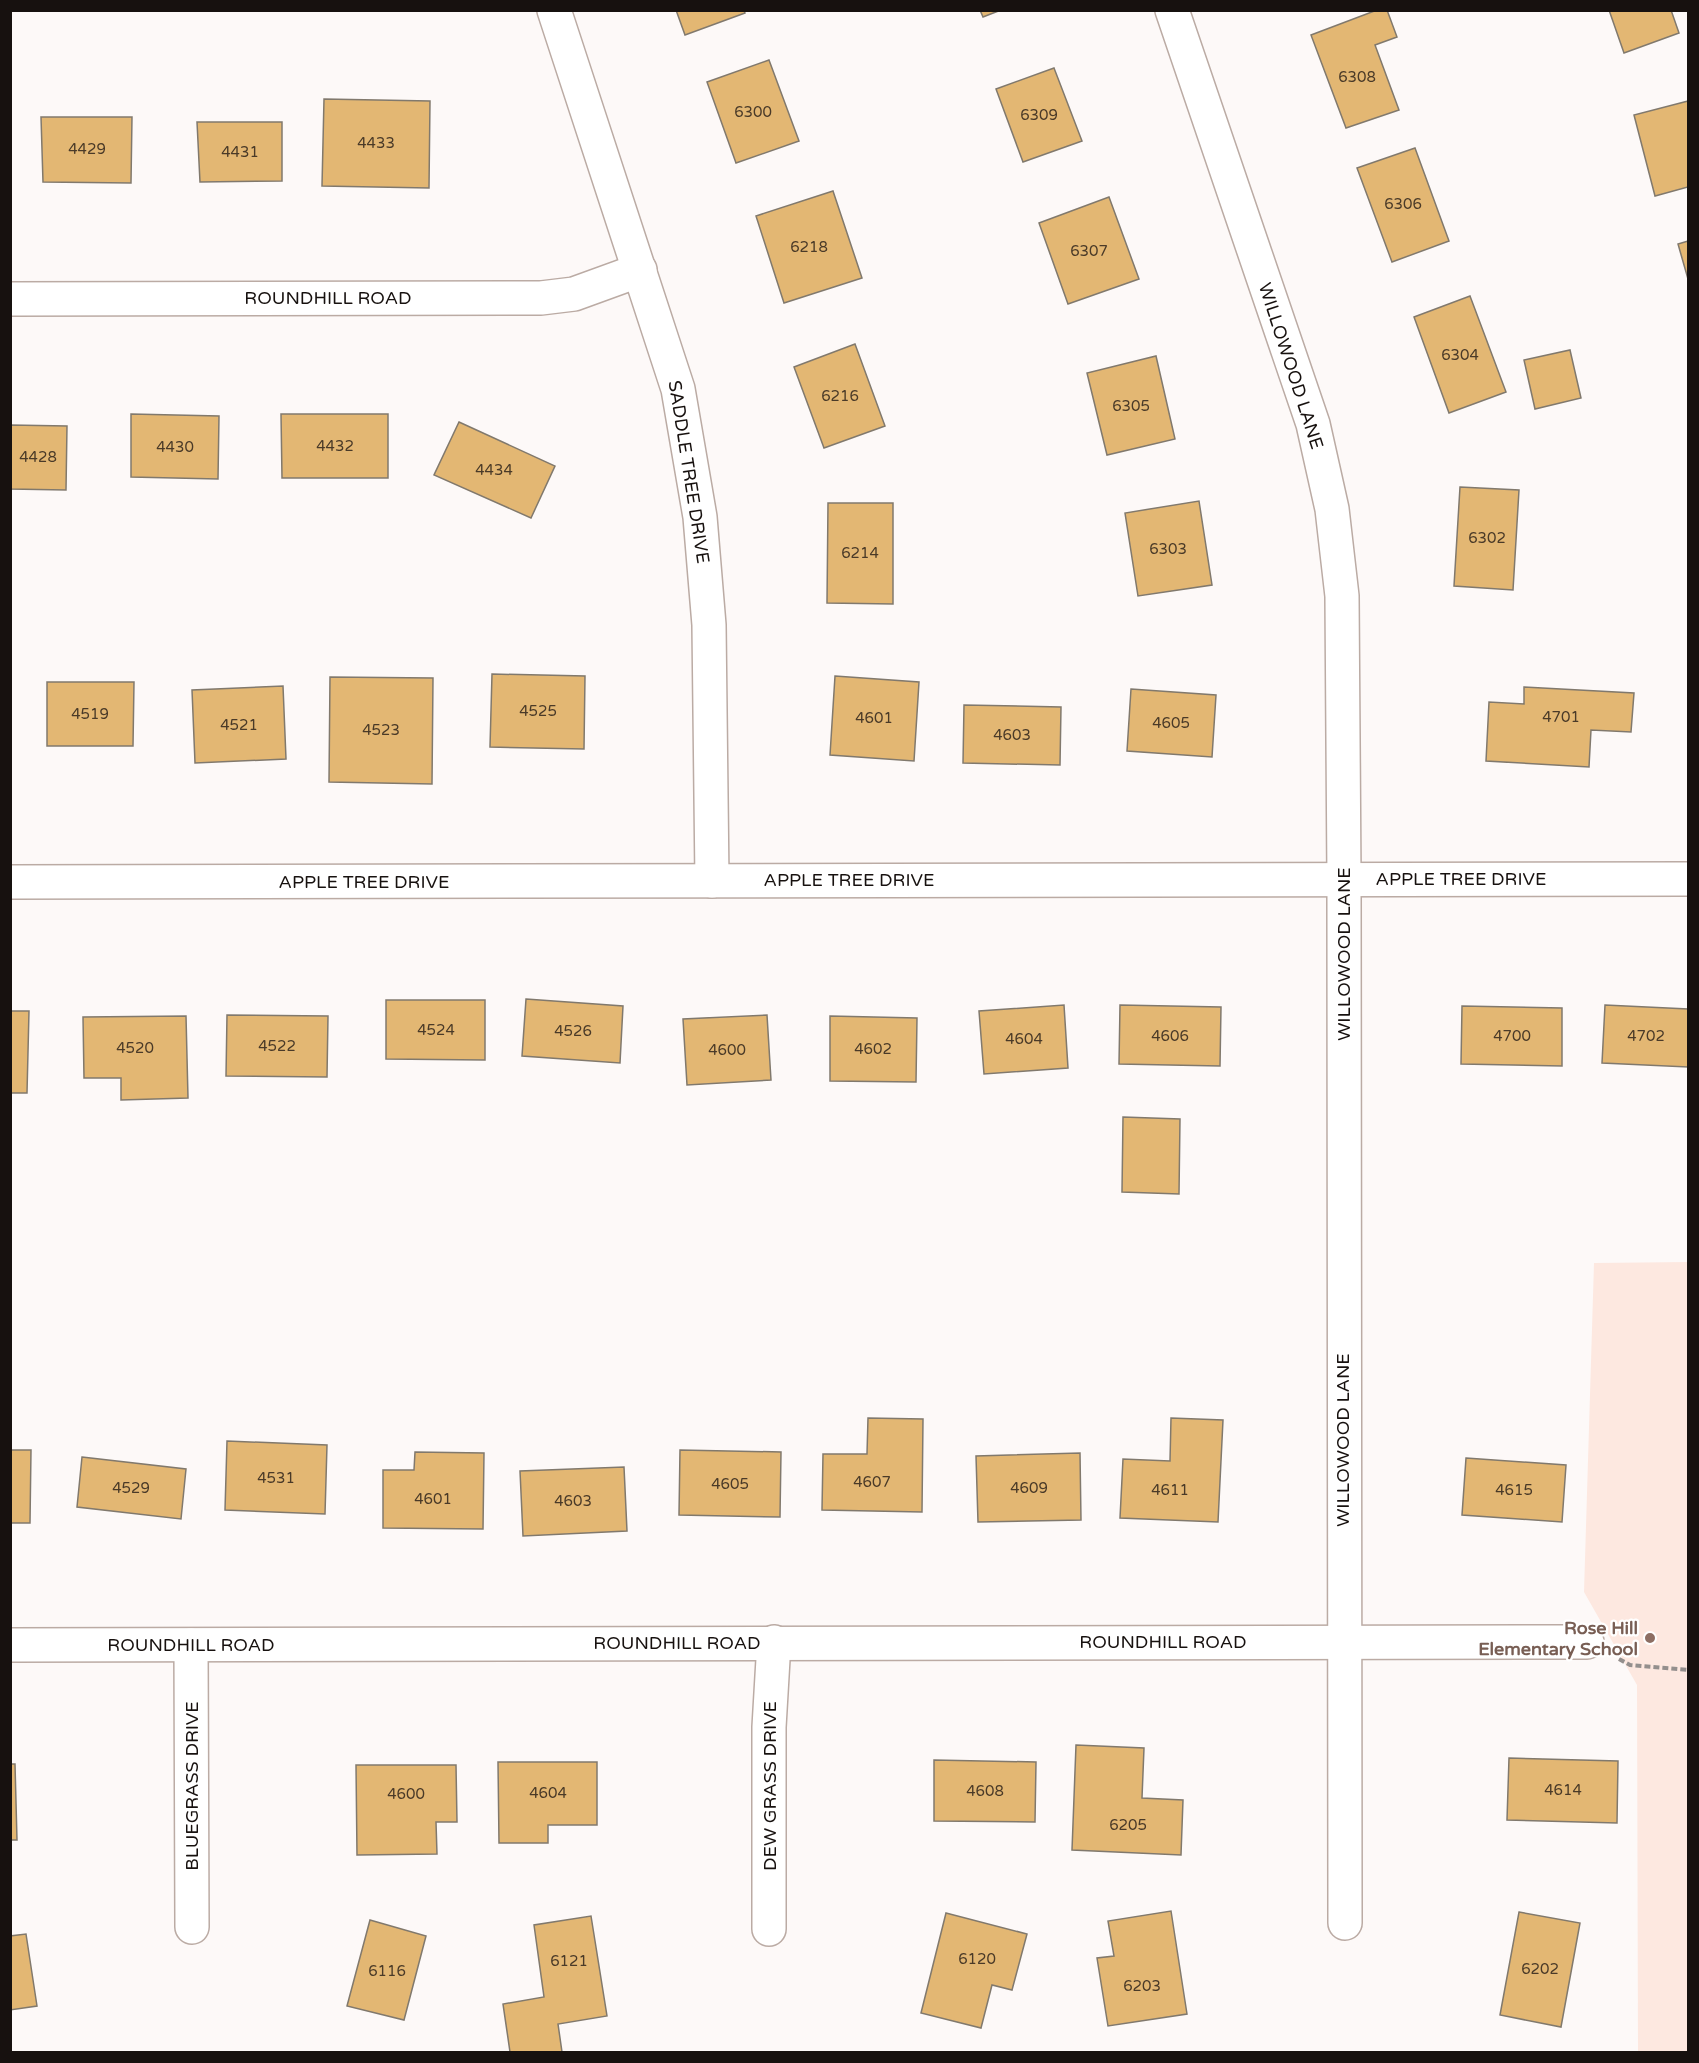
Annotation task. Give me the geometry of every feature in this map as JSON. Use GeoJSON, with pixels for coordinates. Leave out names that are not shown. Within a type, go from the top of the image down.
{"type":"FeatureCollection","features":[{"type":"Feature","properties":{"kind":"street","name":"SADDLE TREE DRIVE"},"geometry":{"type":"LineString","coordinates":[[554,10],[678,389],[700,517],[709,626],[712,881]]}},
{"type":"Feature","properties":{"kind":"street","name":"WILLOWOOD LANE"},"geometry":{"type":"LineString","coordinates":[[1172,10],[1312,424],[1332,509],[1342,596],[1345,1923]]}},
{"type":"Feature","properties":{"kind":"street","name":"ROUNDHILL ROAD"},"geometry":{"type":"LineString","coordinates":[[10,299],[541,298],[573,294],[640,270]]}},
{"type":"Feature","properties":{"kind":"street","name":"APPLE TREE DRIVE"},"geometry":{"type":"LineString","coordinates":[[10,882],[1689,879]]}},
{"type":"Feature","properties":{"kind":"street","name":"DEW GRASS DRIVE"},"geometry":{"type":"LineString","coordinates":[[769,1929],[769,1727],[774,1642]]}},
{"type":"Feature","properties":{"kind":"street","name":"ROUNDHILL ROAD"},"geometry":{"type":"LineString","coordinates":[[10,1645],[1587,1642]]}},
{"type":"Feature","properties":{"kind":"street","name":"BLUEGRASS DRIVE"},"geometry":{"type":"LineString","coordinates":[[191,1645],[192,1928]]}},
{"type":"Feature","properties":{"kind":"path"},"geometry":{"type":"LineString","coordinates":[[1587,1642],[1630,1665],[1689,1670]]}},
{"type":"Feature","properties":{"kind":"shaded area","name":"Rose Hill Elementary School"},"geometry":{"type":"Polygon","coordinates":[[[1688,1262],[1688,2052],[1638,2052],[1637,1685],[1584,1592],[1594,1263],[1688,1262]]]}},
{"type":"Feature","properties":{"kind":"building"},"geometry":{"type":"Polygon","coordinates":[[[676,10],[744,10],[745,13],[685,35],[676,10]]]}},
{"type":"Feature","properties":{"kind":"building"},"geometry":{"type":"Polygon","coordinates":[[[980,10],[1001,10],[983,17],[980,10]]]}},
{"type":"Feature","properties":{"kind":"building"},"geometry":{"type":"Polygon","coordinates":[[[1377,10],[1387,10],[1397,37],[1375,45],[1399,110],[1346,128],[1311,35],[1377,10]]]}},
{"type":"Feature","properties":{"kind":"building"},"geometry":{"type":"Polygon","coordinates":[[[1609,10],[1671,10],[1679,33],[1624,53],[1609,10]]]}},
{"type":"Feature","properties":{"kind":"building"},"geometry":{"type":"Polygon","coordinates":[[[769,60],[799,141],[736,163],[707,82],[769,60]]]}},
{"type":"Feature","properties":{"kind":"building"},"geometry":{"type":"Polygon","coordinates":[[[1054,68],[1082,141],[1023,162],[996,89],[1054,68]]]}},
{"type":"Feature","properties":{"kind":"building"},"geometry":{"type":"Polygon","coordinates":[[[324,99],[430,101],[429,188],[322,186],[324,99]]]}},
{"type":"Feature","properties":{"kind":"building"},"geometry":{"type":"Polygon","coordinates":[[[1688,101],[1688,187],[1655,196],[1634,115],[1688,101]]]}},
{"type":"Feature","properties":{"kind":"building"},"geometry":{"type":"Polygon","coordinates":[[[41,117],[132,117],[131,183],[43,182],[41,117]]]}},
{"type":"Feature","properties":{"kind":"building"},"geometry":{"type":"Polygon","coordinates":[[[197,122],[282,122],[282,181],[200,182],[197,122]]]}},
{"type":"Feature","properties":{"kind":"building"},"geometry":{"type":"Polygon","coordinates":[[[1415,148],[1449,241],[1392,262],[1357,168],[1415,148]]]}},
{"type":"Feature","properties":{"kind":"building"},"geometry":{"type":"Polygon","coordinates":[[[833,191],[862,278],[784,303],[756,216],[833,191]]]}},
{"type":"Feature","properties":{"kind":"building"},"geometry":{"type":"Polygon","coordinates":[[[1109,197],[1139,279],[1068,304],[1039,223],[1109,197]]]}},
{"type":"Feature","properties":{"kind":"building"},"geometry":{"type":"Polygon","coordinates":[[[1688,241],[1688,279],[1678,244],[1688,241]]]}},
{"type":"Feature","properties":{"kind":"building"},"geometry":{"type":"Polygon","coordinates":[[[1470,296],[1506,392],[1449,413],[1414,317],[1470,296]]]}},
{"type":"Feature","properties":{"kind":"building"},"geometry":{"type":"Polygon","coordinates":[[[855,344],[885,426],[824,448],[794,367],[855,344]]]}},
{"type":"Feature","properties":{"kind":"building"},"geometry":{"type":"Polygon","coordinates":[[[1570,350],[1581,398],[1535,409],[1524,360],[1570,350]]]}},
{"type":"Feature","properties":{"kind":"building"},"geometry":{"type":"Polygon","coordinates":[[[1156,356],[1175,439],[1107,455],[1087,373],[1156,356]]]}},
{"type":"Feature","properties":{"kind":"building"},"geometry":{"type":"Polygon","coordinates":[[[131,414],[219,416],[218,479],[131,477],[131,414]]]}},
{"type":"Feature","properties":{"kind":"building"},"geometry":{"type":"Polygon","coordinates":[[[281,414],[388,414],[388,478],[282,478],[281,414]]]}},
{"type":"Feature","properties":{"kind":"building"},"geometry":{"type":"Polygon","coordinates":[[[459,422],[555,466],[531,518],[434,475],[459,422]]]}},
{"type":"Feature","properties":{"kind":"building"},"geometry":{"type":"Polygon","coordinates":[[[10,425],[67,426],[66,490],[10,489],[10,425]]]}},
{"type":"Feature","properties":{"kind":"building"},"geometry":{"type":"Polygon","coordinates":[[[1460,487],[1519,490],[1513,590],[1454,586],[1460,487]]]}},
{"type":"Feature","properties":{"kind":"building"},"geometry":{"type":"Polygon","coordinates":[[[1199,501],[1212,585],[1138,596],[1125,513],[1199,501]]]}},
{"type":"Feature","properties":{"kind":"building"},"geometry":{"type":"Polygon","coordinates":[[[828,503],[893,503],[893,604],[827,603],[828,503]]]}},
{"type":"Feature","properties":{"kind":"building"},"geometry":{"type":"Polygon","coordinates":[[[492,674],[585,676],[584,749],[490,747],[492,674]]]}},
{"type":"Feature","properties":{"kind":"building"},"geometry":{"type":"Polygon","coordinates":[[[835,676],[919,682],[914,761],[830,755],[835,676]]]}},
{"type":"Feature","properties":{"kind":"building"},"geometry":{"type":"Polygon","coordinates":[[[330,677],[433,678],[432,784],[329,782],[330,677]]]}},
{"type":"Feature","properties":{"kind":"building"},"geometry":{"type":"Polygon","coordinates":[[[47,682],[134,682],[133,746],[47,746],[47,682]]]}},
{"type":"Feature","properties":{"kind":"building"},"geometry":{"type":"Polygon","coordinates":[[[283,686],[286,759],[195,763],[192,690],[283,686]]]}},
{"type":"Feature","properties":{"kind":"building"},"geometry":{"type":"Polygon","coordinates":[[[1524,687],[1634,693],[1631,732],[1591,730],[1589,767],[1486,761],[1489,702],[1524,704],[1524,687]]]}},
{"type":"Feature","properties":{"kind":"building"},"geometry":{"type":"Polygon","coordinates":[[[1131,689],[1216,695],[1212,757],[1127,751],[1131,689]]]}},
{"type":"Feature","properties":{"kind":"building"},"geometry":{"type":"Polygon","coordinates":[[[964,705],[1061,707],[1060,765],[963,763],[964,705]]]}},
{"type":"Feature","properties":{"kind":"building"},"geometry":{"type":"Polygon","coordinates":[[[526,999],[623,1006],[620,1063],[522,1056],[526,999]]]}},
{"type":"Feature","properties":{"kind":"building"},"geometry":{"type":"Polygon","coordinates":[[[386,1000],[485,1000],[485,1060],[386,1059],[386,1000]]]}},
{"type":"Feature","properties":{"kind":"building"},"geometry":{"type":"Polygon","coordinates":[[[1064,1005],[1068,1068],[984,1074],[979,1011],[1064,1005]]]}},
{"type":"Feature","properties":{"kind":"building"},"geometry":{"type":"Polygon","coordinates":[[[1120,1005],[1221,1007],[1220,1066],[1119,1064],[1120,1005]]]}},
{"type":"Feature","properties":{"kind":"building"},"geometry":{"type":"Polygon","coordinates":[[[1605,1005],[1688,1009],[1688,1067],[1602,1063],[1605,1005]]]}},
{"type":"Feature","properties":{"kind":"building"},"geometry":{"type":"Polygon","coordinates":[[[1462,1006],[1562,1008],[1562,1066],[1461,1064],[1462,1006]]]}},
{"type":"Feature","properties":{"kind":"building"},"geometry":{"type":"Polygon","coordinates":[[[10,1011],[29,1011],[27,1093],[10,1093],[10,1011]]]}},
{"type":"Feature","properties":{"kind":"building"},"geometry":{"type":"Polygon","coordinates":[[[227,1015],[328,1016],[327,1077],[226,1076],[227,1015]]]}},
{"type":"Feature","properties":{"kind":"building"},"geometry":{"type":"Polygon","coordinates":[[[767,1015],[771,1080],[687,1085],[683,1019],[767,1015]]]}},
{"type":"Feature","properties":{"kind":"building"},"geometry":{"type":"Polygon","coordinates":[[[186,1016],[188,1098],[121,1100],[121,1078],[84,1078],[83,1017],[186,1016]]]}},
{"type":"Feature","properties":{"kind":"building"},"geometry":{"type":"Polygon","coordinates":[[[830,1016],[917,1018],[916,1082],[830,1081],[830,1016]]]}},
{"type":"Feature","properties":{"kind":"building"},"geometry":{"type":"Polygon","coordinates":[[[1123,1117],[1180,1119],[1179,1194],[1122,1192],[1123,1117]]]}},
{"type":"Feature","properties":{"kind":"building"},"geometry":{"type":"Polygon","coordinates":[[[868,1418],[923,1419],[922,1512],[822,1510],[823,1454],[867,1454],[868,1418]]]}},
{"type":"Feature","properties":{"kind":"building"},"geometry":{"type":"Polygon","coordinates":[[[1171,1418],[1223,1420],[1218,1522],[1120,1518],[1123,1459],[1170,1461],[1171,1418]]]}},
{"type":"Feature","properties":{"kind":"building"},"geometry":{"type":"Polygon","coordinates":[[[227,1441],[327,1445],[325,1514],[225,1510],[227,1441]]]}},
{"type":"Feature","properties":{"kind":"building"},"geometry":{"type":"Polygon","coordinates":[[[10,1450],[31,1450],[30,1523],[10,1523],[10,1450]]]}},
{"type":"Feature","properties":{"kind":"building"},"geometry":{"type":"Polygon","coordinates":[[[680,1450],[781,1452],[780,1517],[679,1515],[680,1450]]]}},
{"type":"Feature","properties":{"kind":"building"},"geometry":{"type":"Polygon","coordinates":[[[415,1452],[484,1453],[483,1529],[383,1528],[383,1470],[414,1470],[415,1452]]]}},
{"type":"Feature","properties":{"kind":"building"},"geometry":{"type":"Polygon","coordinates":[[[1080,1453],[1081,1520],[978,1522],[976,1456],[1080,1453]]]}},
{"type":"Feature","properties":{"kind":"building"},"geometry":{"type":"Polygon","coordinates":[[[82,1457],[186,1469],[181,1519],[77,1507],[82,1457]]]}},
{"type":"Feature","properties":{"kind":"building"},"geometry":{"type":"Polygon","coordinates":[[[1466,1458],[1566,1465],[1562,1522],[1462,1515],[1466,1458]]]}},
{"type":"Feature","properties":{"kind":"building"},"geometry":{"type":"Polygon","coordinates":[[[624,1467],[627,1531],[523,1536],[520,1471],[624,1467]]]}},
{"type":"Feature","properties":{"kind":"building"},"geometry":{"type":"Polygon","coordinates":[[[1076,1745],[1144,1748],[1142,1798],[1183,1800],[1181,1855],[1072,1850],[1076,1745]]]}},
{"type":"Feature","properties":{"kind":"building"},"geometry":{"type":"Polygon","coordinates":[[[1509,1758],[1618,1761],[1617,1823],[1507,1820],[1509,1758]]]}},
{"type":"Feature","properties":{"kind":"building"},"geometry":{"type":"Polygon","coordinates":[[[934,1760],[1036,1762],[1035,1822],[934,1821],[934,1760]]]}},
{"type":"Feature","properties":{"kind":"building"},"geometry":{"type":"Polygon","coordinates":[[[498,1762],[597,1762],[597,1825],[548,1825],[548,1843],[499,1843],[498,1762]]]}},
{"type":"Feature","properties":{"kind":"building"},"geometry":{"type":"Polygon","coordinates":[[[10,1764],[15,1764],[17,1840],[10,1840],[10,1764]]]}},
{"type":"Feature","properties":{"kind":"building"},"geometry":{"type":"Polygon","coordinates":[[[356,1765],[456,1765],[457,1822],[436,1822],[437,1854],[357,1855],[356,1765]]]}},
{"type":"Feature","properties":{"kind":"building"},"geometry":{"type":"Polygon","coordinates":[[[1171,1911],[1187,2014],[1108,2026],[1097,1958],[1114,1956],[1108,1921],[1171,1911]]]}},
{"type":"Feature","properties":{"kind":"building"},"geometry":{"type":"Polygon","coordinates":[[[1519,1912],[1580,1923],[1561,2027],[1500,2015],[1519,1912]]]}},
{"type":"Feature","properties":{"kind":"building"},"geometry":{"type":"Polygon","coordinates":[[[946,1913],[1027,1934],[1012,1990],[992,1985],[981,2028],[921,2013],[946,1913]]]}},
{"type":"Feature","properties":{"kind":"building"},"geometry":{"type":"Polygon","coordinates":[[[591,1916],[607,2016],[558,2024],[562,2052],[510,2052],[503,2004],[544,1997],[534,1925],[591,1916]]]}},
{"type":"Feature","properties":{"kind":"building"},"geometry":{"type":"Polygon","coordinates":[[[370,1920],[426,1936],[404,2020],[347,2006],[370,1920]]]}},
{"type":"Feature","properties":{"kind":"building"},"geometry":{"type":"Polygon","coordinates":[[[26,1934],[37,2006],[10,2010],[10,1936],[26,1934]]]}},
{"type":"Feature","properties":{"kind":"place","name":"Rose Hill Elementary School"},"geometry":{"type":"Point","coordinates":[1650,1638]}}]}
